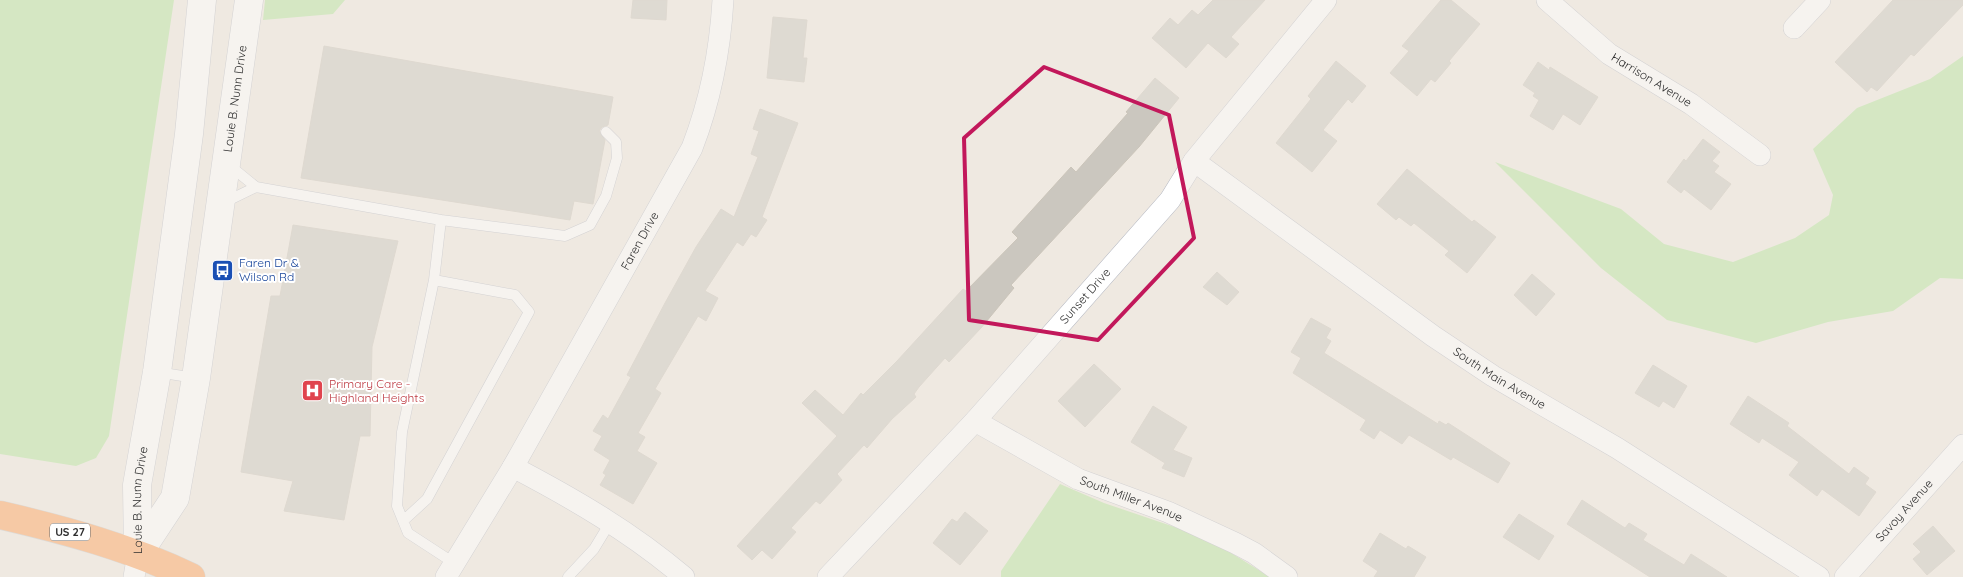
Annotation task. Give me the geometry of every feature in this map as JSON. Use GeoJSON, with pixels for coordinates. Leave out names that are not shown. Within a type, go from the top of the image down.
{"type":"FeatureCollection","features":[{"type":"Feature","properties":{"kind":"highway","name":"US 27"},"geometry":{"type":"LineString","coordinates":[[0,515],[52,527],[136,566],[191,577]]}},
{"type":"Feature","properties":{"kind":"main road","name":"Louie B. Nunn Drive"},"geometry":{"type":"LineString","coordinates":[[136,566],[137,485],[157,372],[189,134],[202,0]]}},
{"type":"Feature","properties":{"kind":"main road","name":"Louie B. Nunn Drive"},"geometry":{"type":"LineString","coordinates":[[136,566],[175,498],[196,378],[249,0]]}},
{"type":"Feature","properties":{"kind":"street","name":"Faren Drive"},"geometry":{"type":"LineString","coordinates":[[450,570],[513,467],[692,148],[712,91],[719,47],[723,0]]}},
{"type":"Feature","properties":{"kind":"street","name":"Sunset Drive"},"geometry":{"type":"LineString","coordinates":[[828,577],[975,422],[1170,200],[1194,161],[1326,0]]}},
{"type":"Feature","properties":{"kind":"street","name":"Harrison Avenue"},"geometry":{"type":"LineString","coordinates":[[1547,0],[1609,54],[1691,104],[1760,155]]}},
{"type":"Feature","properties":{"kind":"street"},"geometry":{"type":"LineString","coordinates":[[1794,28],[1820,0]]}},
{"type":"Feature","properties":{"kind":"street","name":"South Main Avenue"},"geometry":{"type":"LineString","coordinates":[[1194,161],[1433,336],[1493,376],[1617,448],[1819,577]]}},
{"type":"Feature","properties":{"kind":"street","name":"South Miller Avenue"},"geometry":{"type":"LineString","coordinates":[[975,422],[1078,479],[1168,512],[1235,543],[1254,553],[1287,577]]}},
{"type":"Feature","properties":{"kind":"street","name":"Savoy Avenue"},"geometry":{"type":"LineString","coordinates":[[1845,577],[1963,445]]}},
{"type":"Feature","properties":{"kind":"street"},"geometry":{"type":"LineString","coordinates":[[513,467],[610,521],[648,547],[684,577]]}},
{"type":"Feature","properties":{"kind":"lane"},"geometry":{"type":"LineString","coordinates":[[227,164],[256,187],[440,220],[565,236],[590,225],[606,196],[617,158],[616,142],[606,132]]}},
{"type":"Feature","properties":{"kind":"lane"},"geometry":{"type":"LineString","coordinates":[[221,204],[256,187]]}},
{"type":"Feature","properties":{"kind":"lane"},"geometry":{"type":"LineString","coordinates":[[440,220],[434,280],[402,432],[397,506],[408,533],[450,570]]}},
{"type":"Feature","properties":{"kind":"lane"},"geometry":{"type":"LineString","coordinates":[[403,521],[427,499],[529,312],[515,295],[434,280]]}},
{"type":"Feature","properties":{"kind":"lane"},"geometry":{"type":"LineString","coordinates":[[157,372],[196,378]]}},
{"type":"Feature","properties":{"kind":"lane"},"geometry":{"type":"LineString","coordinates":[[568,577],[594,549],[610,521]]}},
{"type":"Feature","properties":{"kind":"highlighted area"},"geometry":{"type":"Polygon","coordinates":[[[1044,67],[1169,115],[1194,238],[1098,340],[969,320],[964,138],[1044,67]]]}},
{"type":"Feature","properties":{"kind":"green space"},"geometry":{"type":"Polygon","coordinates":[[[0,0],[174,0],[109,436],[96,458],[76,466],[0,454],[0,0]]]}},
{"type":"Feature","properties":{"kind":"green space"},"geometry":{"type":"Polygon","coordinates":[[[265,0],[345,0],[333,14],[263,20],[265,0]]]}},
{"type":"Feature","properties":{"kind":"green space"},"geometry":{"type":"Polygon","coordinates":[[[1963,56],[1963,279],[1940,278],[1893,311],[1828,322],[1756,343],[1667,320],[1601,268],[1495,162],[1621,209],[1664,244],[1733,262],[1795,238],[1829,215],[1833,195],[1813,149],[1857,108],[1930,79],[1963,56]]]}},
{"type":"Feature","properties":{"kind":"green space"},"geometry":{"type":"Polygon","coordinates":[[[1060,484],[1104,503],[1207,538],[1270,577],[1001,577],[1001,571],[1060,484]]]}},
{"type":"Feature","properties":{"kind":"building"},"geometry":{"type":"Polygon","coordinates":[[[633,0],[667,0],[666,20],[631,18],[633,0]]]}},
{"type":"Feature","properties":{"kind":"building"},"geometry":{"type":"Polygon","coordinates":[[[1213,0],[1265,0],[1231,37],[1239,44],[1226,58],[1208,43],[1186,68],[1152,38],[1170,18],[1178,25],[1192,10],[1198,15],[1213,0]]]}},
{"type":"Feature","properties":{"kind":"building"},"geometry":{"type":"Polygon","coordinates":[[[1441,0],[1451,0],[1480,24],[1449,61],[1451,63],[1435,82],[1431,79],[1417,96],[1390,73],[1409,51],[1402,46],[1441,0]]]}},
{"type":"Feature","properties":{"kind":"building"},"geometry":{"type":"Polygon","coordinates":[[[1893,0],[1963,0],[1963,5],[1914,56],[1911,54],[1877,91],[1871,87],[1867,92],[1835,62],[1893,0]]]}},
{"type":"Feature","properties":{"kind":"building"},"geometry":{"type":"Polygon","coordinates":[[[773,17],[807,20],[803,58],[807,58],[804,82],[767,78],[773,17]]]}},
{"type":"Feature","properties":{"kind":"building"},"geometry":{"type":"Polygon","coordinates":[[[324,46],[613,97],[608,125],[602,127],[599,131],[605,140],[593,204],[574,201],[570,220],[301,178],[324,46]]]}},
{"type":"Feature","properties":{"kind":"building"},"geometry":{"type":"Polygon","coordinates":[[[1336,61],[1366,86],[1352,103],[1348,99],[1323,130],[1337,141],[1312,172],[1276,143],[1311,99],[1308,96],[1336,61]]]}},
{"type":"Feature","properties":{"kind":"building"},"geometry":{"type":"Polygon","coordinates":[[[1538,62],[1549,70],[1550,67],[1598,97],[1580,125],[1563,114],[1553,130],[1530,116],[1539,100],[1533,96],[1535,93],[1523,85],[1538,62]]]}},
{"type":"Feature","properties":{"kind":"building"},"geometry":{"type":"Polygon","coordinates":[[[1155,78],[1179,98],[1139,147],[1011,285],[1014,288],[981,328],[949,362],[945,358],[919,387],[914,394],[916,397],[892,419],[867,448],[864,445],[837,474],[842,480],[820,504],[816,501],[791,528],[796,532],[772,559],[762,550],[752,560],[737,546],[837,436],[802,403],[815,390],[843,415],[861,393],[863,395],[897,361],[963,289],[966,291],[1018,238],[1012,232],[1071,167],[1076,172],[1128,113],[1126,112],[1155,78]]]}},
{"type":"Feature","properties":{"kind":"building"},"geometry":{"type":"Polygon","coordinates":[[[760,109],[798,123],[762,217],[767,220],[756,237],[751,234],[743,246],[737,242],[705,291],[718,298],[706,321],[698,316],[655,389],[661,393],[638,433],[645,437],[637,451],[657,463],[633,504],[600,485],[606,475],[603,473],[610,460],[594,450],[602,436],[593,431],[603,415],[608,419],[631,377],[627,375],[665,303],[696,247],[721,209],[734,217],[758,157],[751,154],[759,131],[753,129],[760,109]]]}},
{"type":"Feature","properties":{"kind":"building"},"geometry":{"type":"Polygon","coordinates":[[[1703,139],[1720,152],[1712,161],[1719,166],[1714,172],[1731,184],[1711,210],[1684,189],[1681,193],[1667,182],[1684,159],[1686,161],[1703,139]]]}},
{"type":"Feature","properties":{"kind":"building"},"geometry":{"type":"Polygon","coordinates":[[[1407,169],[1472,222],[1474,220],[1496,237],[1467,273],[1445,255],[1449,251],[1414,223],[1411,226],[1399,217],[1396,220],[1377,204],[1407,169]]]}},
{"type":"Feature","properties":{"kind":"building","name":"Primary Care - Highland Heights"},"geometry":{"type":"Polygon","coordinates":[[[293,225],[398,241],[372,347],[370,436],[360,436],[344,520],[284,511],[293,481],[241,472],[271,296],[280,296],[293,225]]]}},
{"type":"Feature","properties":{"kind":"building"},"geometry":{"type":"Polygon","coordinates":[[[1217,272],[1239,292],[1227,305],[1203,287],[1217,272]]]}},
{"type":"Feature","properties":{"kind":"building"},"geometry":{"type":"Polygon","coordinates":[[[1532,274],[1555,294],[1536,316],[1514,295],[1532,274]]]}},
{"type":"Feature","properties":{"kind":"building"},"geometry":{"type":"Polygon","coordinates":[[[1311,318],[1331,329],[1326,338],[1331,341],[1324,353],[1438,424],[1439,421],[1446,425],[1448,423],[1510,463],[1498,483],[1453,457],[1451,460],[1409,435],[1402,444],[1380,430],[1374,439],[1360,430],[1366,420],[1293,373],[1301,358],[1291,352],[1311,318]]]}},
{"type":"Feature","properties":{"kind":"building"},"geometry":{"type":"Polygon","coordinates":[[[1094,364],[1121,389],[1085,427],[1058,401],[1094,364]]]}},
{"type":"Feature","properties":{"kind":"building"},"geometry":{"type":"Polygon","coordinates":[[[1653,365],[1687,386],[1674,408],[1663,401],[1659,407],[1635,393],[1653,365]]]}},
{"type":"Feature","properties":{"kind":"building"},"geometry":{"type":"Polygon","coordinates":[[[1748,396],[1789,423],[1787,426],[1849,474],[1854,467],[1869,478],[1865,484],[1876,492],[1859,516],[1822,489],[1817,496],[1789,475],[1799,462],[1762,438],[1759,443],[1730,424],[1748,396]]]}},
{"type":"Feature","properties":{"kind":"building"},"geometry":{"type":"Polygon","coordinates":[[[1153,406],[1187,427],[1173,450],[1192,458],[1184,477],[1162,468],[1165,463],[1131,442],[1153,406]]]}},
{"type":"Feature","properties":{"kind":"building"},"geometry":{"type":"Polygon","coordinates":[[[1582,500],[1625,528],[1629,523],[1647,534],[1643,540],[1684,565],[1691,554],[1727,577],[1650,577],[1567,524],[1582,500]]]}},
{"type":"Feature","properties":{"kind":"building"},"geometry":{"type":"Polygon","coordinates":[[[965,512],[988,531],[960,565],[933,543],[952,519],[957,522],[965,512]]]}},
{"type":"Feature","properties":{"kind":"building"},"geometry":{"type":"Polygon","coordinates":[[[1519,514],[1554,536],[1539,560],[1503,537],[1519,514]]]}},
{"type":"Feature","properties":{"kind":"building"},"geometry":{"type":"Polygon","coordinates":[[[1933,526],[1955,551],[1927,575],[1913,559],[1921,552],[1913,544],[1933,526]]]}},
{"type":"Feature","properties":{"kind":"building"},"geometry":{"type":"Polygon","coordinates":[[[1380,533],[1406,549],[1408,546],[1426,557],[1414,577],[1374,577],[1378,571],[1363,561],[1380,533]]]}},
{"type":"Feature","properties":{"kind":"place","name":"Faren Dr & Wilson Rd"},"geometry":{"type":"Point","coordinates":[223,270]}},
{"type":"Feature","properties":{"kind":"place","name":"Primary Care - Highland Heights"},"geometry":{"type":"Point","coordinates":[313,391]}}]}
